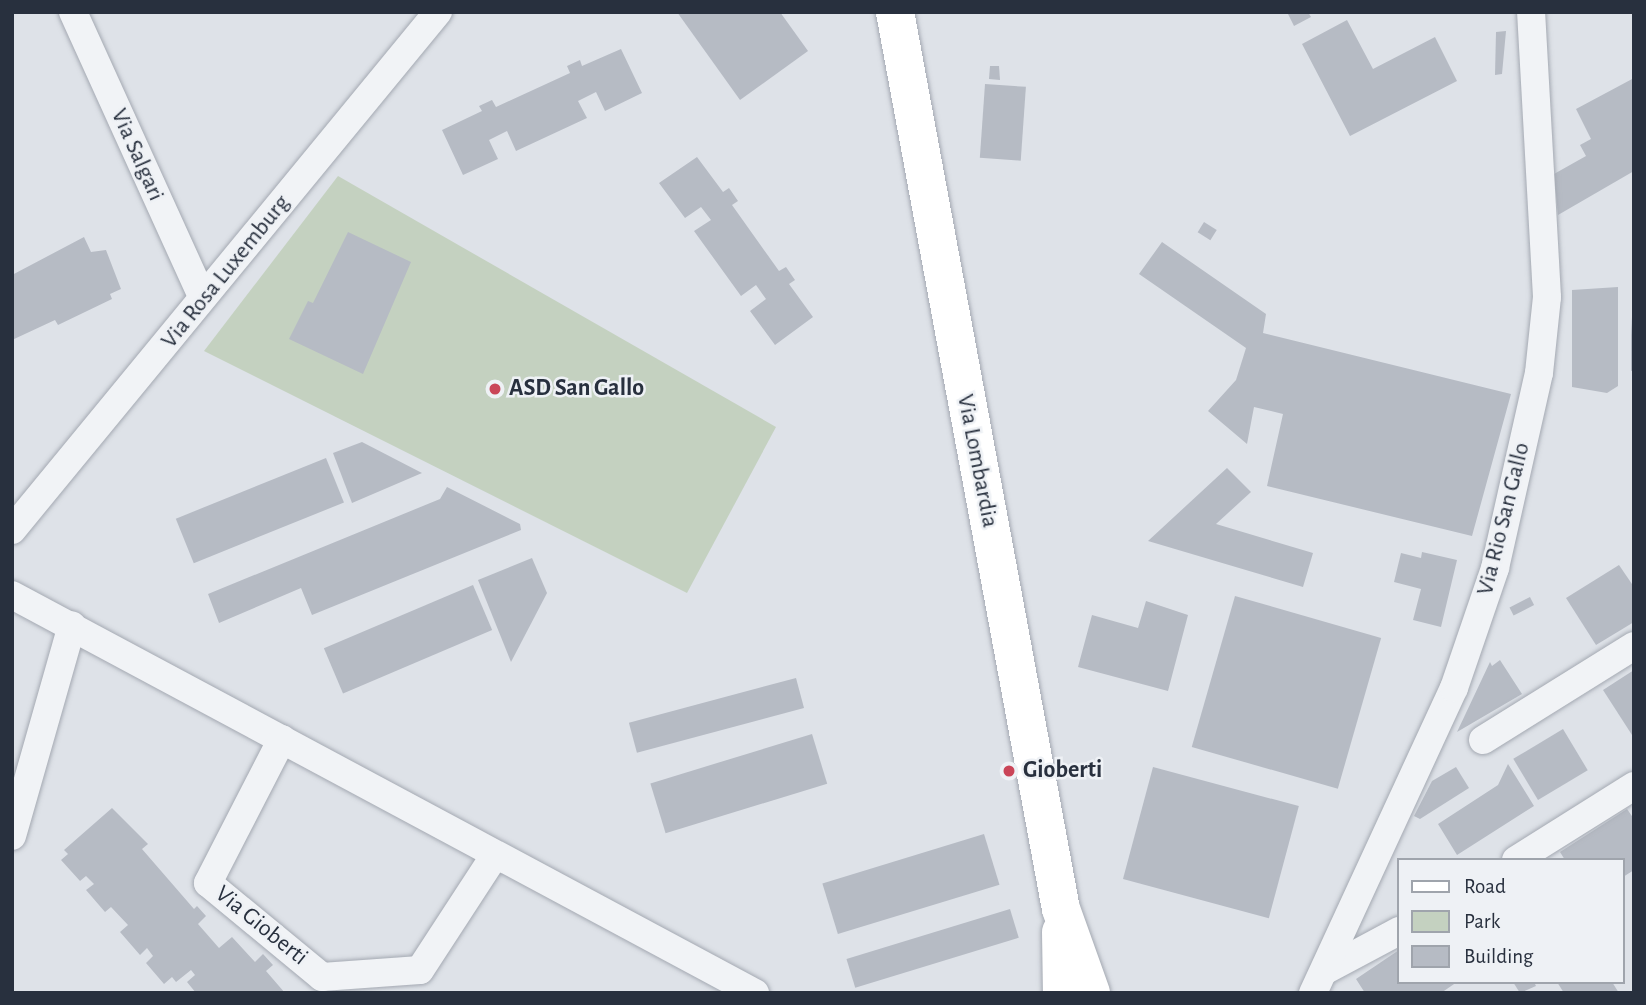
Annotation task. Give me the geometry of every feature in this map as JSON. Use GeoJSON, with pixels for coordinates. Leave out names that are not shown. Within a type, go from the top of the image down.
{"type":"FeatureCollection","features":[{"type":"Feature","properties":{"kind":"main road","name":"Via Lombardia"},"geometry":{"type":"LineString","coordinates":[[895,12],[1061,909],[1091,993]]}},
{"type":"Feature","properties":{"kind":"main road","name":"Via Lombardia"},"geometry":{"type":"LineString","coordinates":[[1061,909],[1062,993]]}},
{"type":"Feature","properties":{"kind":"street","name":"Via Salgari"},"geometry":{"type":"LineString","coordinates":[[73,12],[202,297]]}},
{"type":"Feature","properties":{"kind":"street","name":"Via Rosa Luxemburg"},"geometry":{"type":"LineString","coordinates":[[12,530],[438,12]]}},
{"type":"Feature","properties":{"kind":"street","name":"Via Rio San Gallo"},"geometry":{"type":"LineString","coordinates":[[1320,981],[1454,688],[1495,568],[1539,373],[1547,297],[1531,12]]}},
{"type":"Feature","properties":{"kind":"street"},"geometry":{"type":"LineString","coordinates":[[12,595],[755,993]]}},
{"type":"Feature","properties":{"kind":"street"},"geometry":{"type":"LineString","coordinates":[[12,836],[72,625]]}},
{"type":"Feature","properties":{"kind":"street"},"geometry":{"type":"LineString","coordinates":[[1483,740],[1634,646]]}},
{"type":"Feature","properties":{"kind":"street","name":"Via Gioberti"},"geometry":{"type":"LineString","coordinates":[[282,739],[208,883],[322,976],[420,970],[495,855]]}},
{"type":"Feature","properties":{"kind":"street"},"geometry":{"type":"LineString","coordinates":[[1519,858],[1634,786]]}},
{"type":"Feature","properties":{"kind":"street"},"geometry":{"type":"LineString","coordinates":[[1320,981],[1398,932]]}},
{"type":"Feature","properties":{"kind":"green space","name":"ASD San Gallo"},"geometry":{"type":"Polygon","coordinates":[[[338,176],[776,427],[687,593],[204,351],[338,176]]]}},
{"type":"Feature","properties":{"kind":"building"},"geometry":{"type":"Polygon","coordinates":[[[677,12],[780,12],[808,51],[740,100],[677,12]]]}},
{"type":"Feature","properties":{"kind":"building"},"geometry":{"type":"Polygon","coordinates":[[[1287,12],[1308,12],[1311,17],[1294,26],[1287,12]]]}},
{"type":"Feature","properties":{"kind":"building"},"geometry":{"type":"Polygon","coordinates":[[[1347,20],[1373,69],[1435,37],[1457,81],[1350,136],[1302,44],[1347,20]]]}},
{"type":"Feature","properties":{"kind":"building"},"geometry":{"type":"Polygon","coordinates":[[[1506,31],[1502,74],[1495,75],[1496,32],[1506,31]]]}},
{"type":"Feature","properties":{"kind":"building"},"geometry":{"type":"Polygon","coordinates":[[[621,49],[642,93],[605,111],[596,92],[578,101],[587,118],[516,151],[507,131],[489,140],[498,159],[463,175],[442,130],[482,111],[479,106],[492,100],[496,107],[570,73],[567,66],[580,60],[582,66],[621,49]]]}},
{"type":"Feature","properties":{"kind":"building"},"geometry":{"type":"Polygon","coordinates":[[[990,66],[999,66],[1000,80],[989,79],[990,66]]]}},
{"type":"Feature","properties":{"kind":"building"},"geometry":{"type":"Polygon","coordinates":[[[1634,78],[1634,171],[1558,215],[1554,174],[1586,156],[1580,145],[1591,139],[1576,109],[1634,78]]]}},
{"type":"Feature","properties":{"kind":"building"},"geometry":{"type":"Polygon","coordinates":[[[985,84],[1026,87],[1021,161],[980,158],[985,84]]]}},
{"type":"Feature","properties":{"kind":"building"},"geometry":{"type":"Polygon","coordinates":[[[697,157],[723,192],[729,188],[738,201],[732,205],[779,271],[786,267],[795,280],[789,284],[813,317],[775,345],[750,311],[766,299],[756,285],[741,296],[694,231],[711,220],[701,207],[685,218],[659,183],[697,157]]]}},
{"type":"Feature","properties":{"kind":"building"},"geometry":{"type":"Polygon","coordinates":[[[1204,222],[1217,230],[1210,240],[1198,232],[1204,222]]]}},
{"type":"Feature","properties":{"kind":"building"},"geometry":{"type":"Polygon","coordinates":[[[348,232],[411,262],[363,374],[289,339],[308,301],[313,303],[348,232]]]}},
{"type":"Feature","properties":{"kind":"building"},"geometry":{"type":"Polygon","coordinates":[[[84,237],[91,252],[106,250],[121,289],[110,294],[112,299],[58,325],[55,320],[12,340],[12,275],[84,237]]]}},
{"type":"Feature","properties":{"kind":"building"},"geometry":{"type":"Polygon","coordinates":[[[1162,242],[1266,314],[1263,333],[1511,394],[1472,536],[1267,486],[1283,414],[1254,407],[1247,444],[1208,411],[1236,380],[1246,348],[1139,274],[1162,242]]]}},
{"type":"Feature","properties":{"kind":"building"},"geometry":{"type":"Polygon","coordinates":[[[1618,287],[1618,386],[1607,393],[1572,387],[1572,290],[1618,287]]]}},
{"type":"Feature","properties":{"kind":"building"},"geometry":{"type":"Polygon","coordinates":[[[1631,317],[1634,370],[1631,371],[1631,317]]]}},
{"type":"Feature","properties":{"kind":"building"},"geometry":{"type":"Polygon","coordinates":[[[362,442],[422,473],[352,503],[333,453],[362,442]]]}},
{"type":"Feature","properties":{"kind":"building"},"geometry":{"type":"Polygon","coordinates":[[[326,458],[344,503],[194,563],[176,519],[326,458]]]}},
{"type":"Feature","properties":{"kind":"building"},"geometry":{"type":"Polygon","coordinates":[[[1227,468],[1251,492],[1216,524],[1313,553],[1303,587],[1148,541],[1227,468]]]}},
{"type":"Feature","properties":{"kind":"building"},"geometry":{"type":"Polygon","coordinates":[[[447,487],[520,524],[521,530],[312,615],[301,588],[219,623],[208,594],[440,499],[447,487]]]}},
{"type":"Feature","properties":{"kind":"building"},"geometry":{"type":"Polygon","coordinates":[[[1422,552],[1457,560],[1441,627],[1413,620],[1421,589],[1394,582],[1401,553],[1421,558],[1422,552]]]}},
{"type":"Feature","properties":{"kind":"building"},"geometry":{"type":"Polygon","coordinates":[[[532,558],[547,593],[511,662],[478,580],[532,558]]]}},
{"type":"Feature","properties":{"kind":"building"},"geometry":{"type":"Polygon","coordinates":[[[1619,565],[1634,587],[1634,622],[1596,645],[1566,598],[1619,565]]]}},
{"type":"Feature","properties":{"kind":"building"},"geometry":{"type":"Polygon","coordinates":[[[473,585],[492,630],[343,693],[324,648],[473,585]]]}},
{"type":"Feature","properties":{"kind":"building"},"geometry":{"type":"Polygon","coordinates":[[[1235,596],[1381,638],[1338,789],[1192,747],[1235,596]]]}},
{"type":"Feature","properties":{"kind":"building"},"geometry":{"type":"Polygon","coordinates":[[[1530,597],[1534,605],[1514,615],[1510,607],[1530,597]]]}},
{"type":"Feature","properties":{"kind":"building"},"geometry":{"type":"Polygon","coordinates":[[[1146,601],[1188,615],[1168,691],[1078,667],[1092,615],[1138,628],[1146,601]]]}},
{"type":"Feature","properties":{"kind":"building"},"geometry":{"type":"Polygon","coordinates":[[[1500,660],[1522,694],[1457,732],[1490,662],[1492,666],[1500,660]]]}},
{"type":"Feature","properties":{"kind":"building"},"geometry":{"type":"Polygon","coordinates":[[[1634,670],[1634,734],[1632,735],[1603,690],[1634,670]]]}},
{"type":"Feature","properties":{"kind":"building"},"geometry":{"type":"Polygon","coordinates":[[[796,678],[804,708],[637,753],[629,723],[796,678]]]}},
{"type":"Feature","properties":{"kind":"building"},"geometry":{"type":"Polygon","coordinates":[[[1563,729],[1588,770],[1538,800],[1513,759],[1563,729]]]}},
{"type":"Feature","properties":{"kind":"building"},"geometry":{"type":"Polygon","coordinates":[[[812,734],[827,784],[666,833],[650,783],[812,734]]]}},
{"type":"Feature","properties":{"kind":"building"},"geometry":{"type":"Polygon","coordinates":[[[1508,764],[1534,806],[1457,855],[1438,824],[1498,785],[1508,764]]]}},
{"type":"Feature","properties":{"kind":"building"},"geometry":{"type":"Polygon","coordinates":[[[1153,767],[1299,806],[1269,918],[1123,879],[1153,767]]]}},
{"type":"Feature","properties":{"kind":"building"},"geometry":{"type":"Polygon","coordinates":[[[1456,767],[1469,788],[1420,819],[1414,816],[1432,781],[1456,767]]]}},
{"type":"Feature","properties":{"kind":"building"},"geometry":{"type":"Polygon","coordinates":[[[112,808],[148,844],[142,849],[194,909],[197,906],[206,916],[198,924],[219,948],[232,937],[255,962],[263,954],[273,965],[266,971],[285,993],[196,993],[187,982],[195,975],[191,970],[176,982],[172,977],[164,984],[146,963],[153,956],[147,948],[140,955],[120,932],[128,925],[111,907],[105,912],[86,890],[94,884],[86,876],[80,881],[61,860],[68,854],[64,850],[112,808]]]}},
{"type":"Feature","properties":{"kind":"building"},"geometry":{"type":"Polygon","coordinates":[[[1627,809],[1634,819],[1634,870],[1625,876],[1625,858],[1564,858],[1560,852],[1627,809]]]}},
{"type":"Feature","properties":{"kind":"building"},"geometry":{"type":"Polygon","coordinates":[[[984,834],[999,885],[838,934],[822,883],[984,834]]]}},
{"type":"Feature","properties":{"kind":"building"},"geometry":{"type":"Polygon","coordinates":[[[1010,909],[1019,938],[855,988],[846,959],[1010,909]]]}},
{"type":"Feature","properties":{"kind":"building"},"geometry":{"type":"Polygon","coordinates":[[[1398,951],[1398,984],[1454,984],[1441,993],[1365,993],[1356,979],[1398,951]]]}},
{"type":"Feature","properties":{"kind":"building"},"geometry":{"type":"Polygon","coordinates":[[[1514,984],[1535,984],[1536,986],[1520,993],[1514,984]]]}},
{"type":"Feature","properties":{"kind":"building"},"geometry":{"type":"Polygon","coordinates":[[[1558,984],[1613,984],[1619,993],[1564,993],[1558,984]]]}},
{"type":"Feature","properties":{"kind":"place","name":"ASD San Gallo"},"geometry":{"type":"Point","coordinates":[495,389]}},
{"type":"Feature","properties":{"kind":"place","name":"Gioberti"},"geometry":{"type":"Point","coordinates":[1009,771]}}]}
